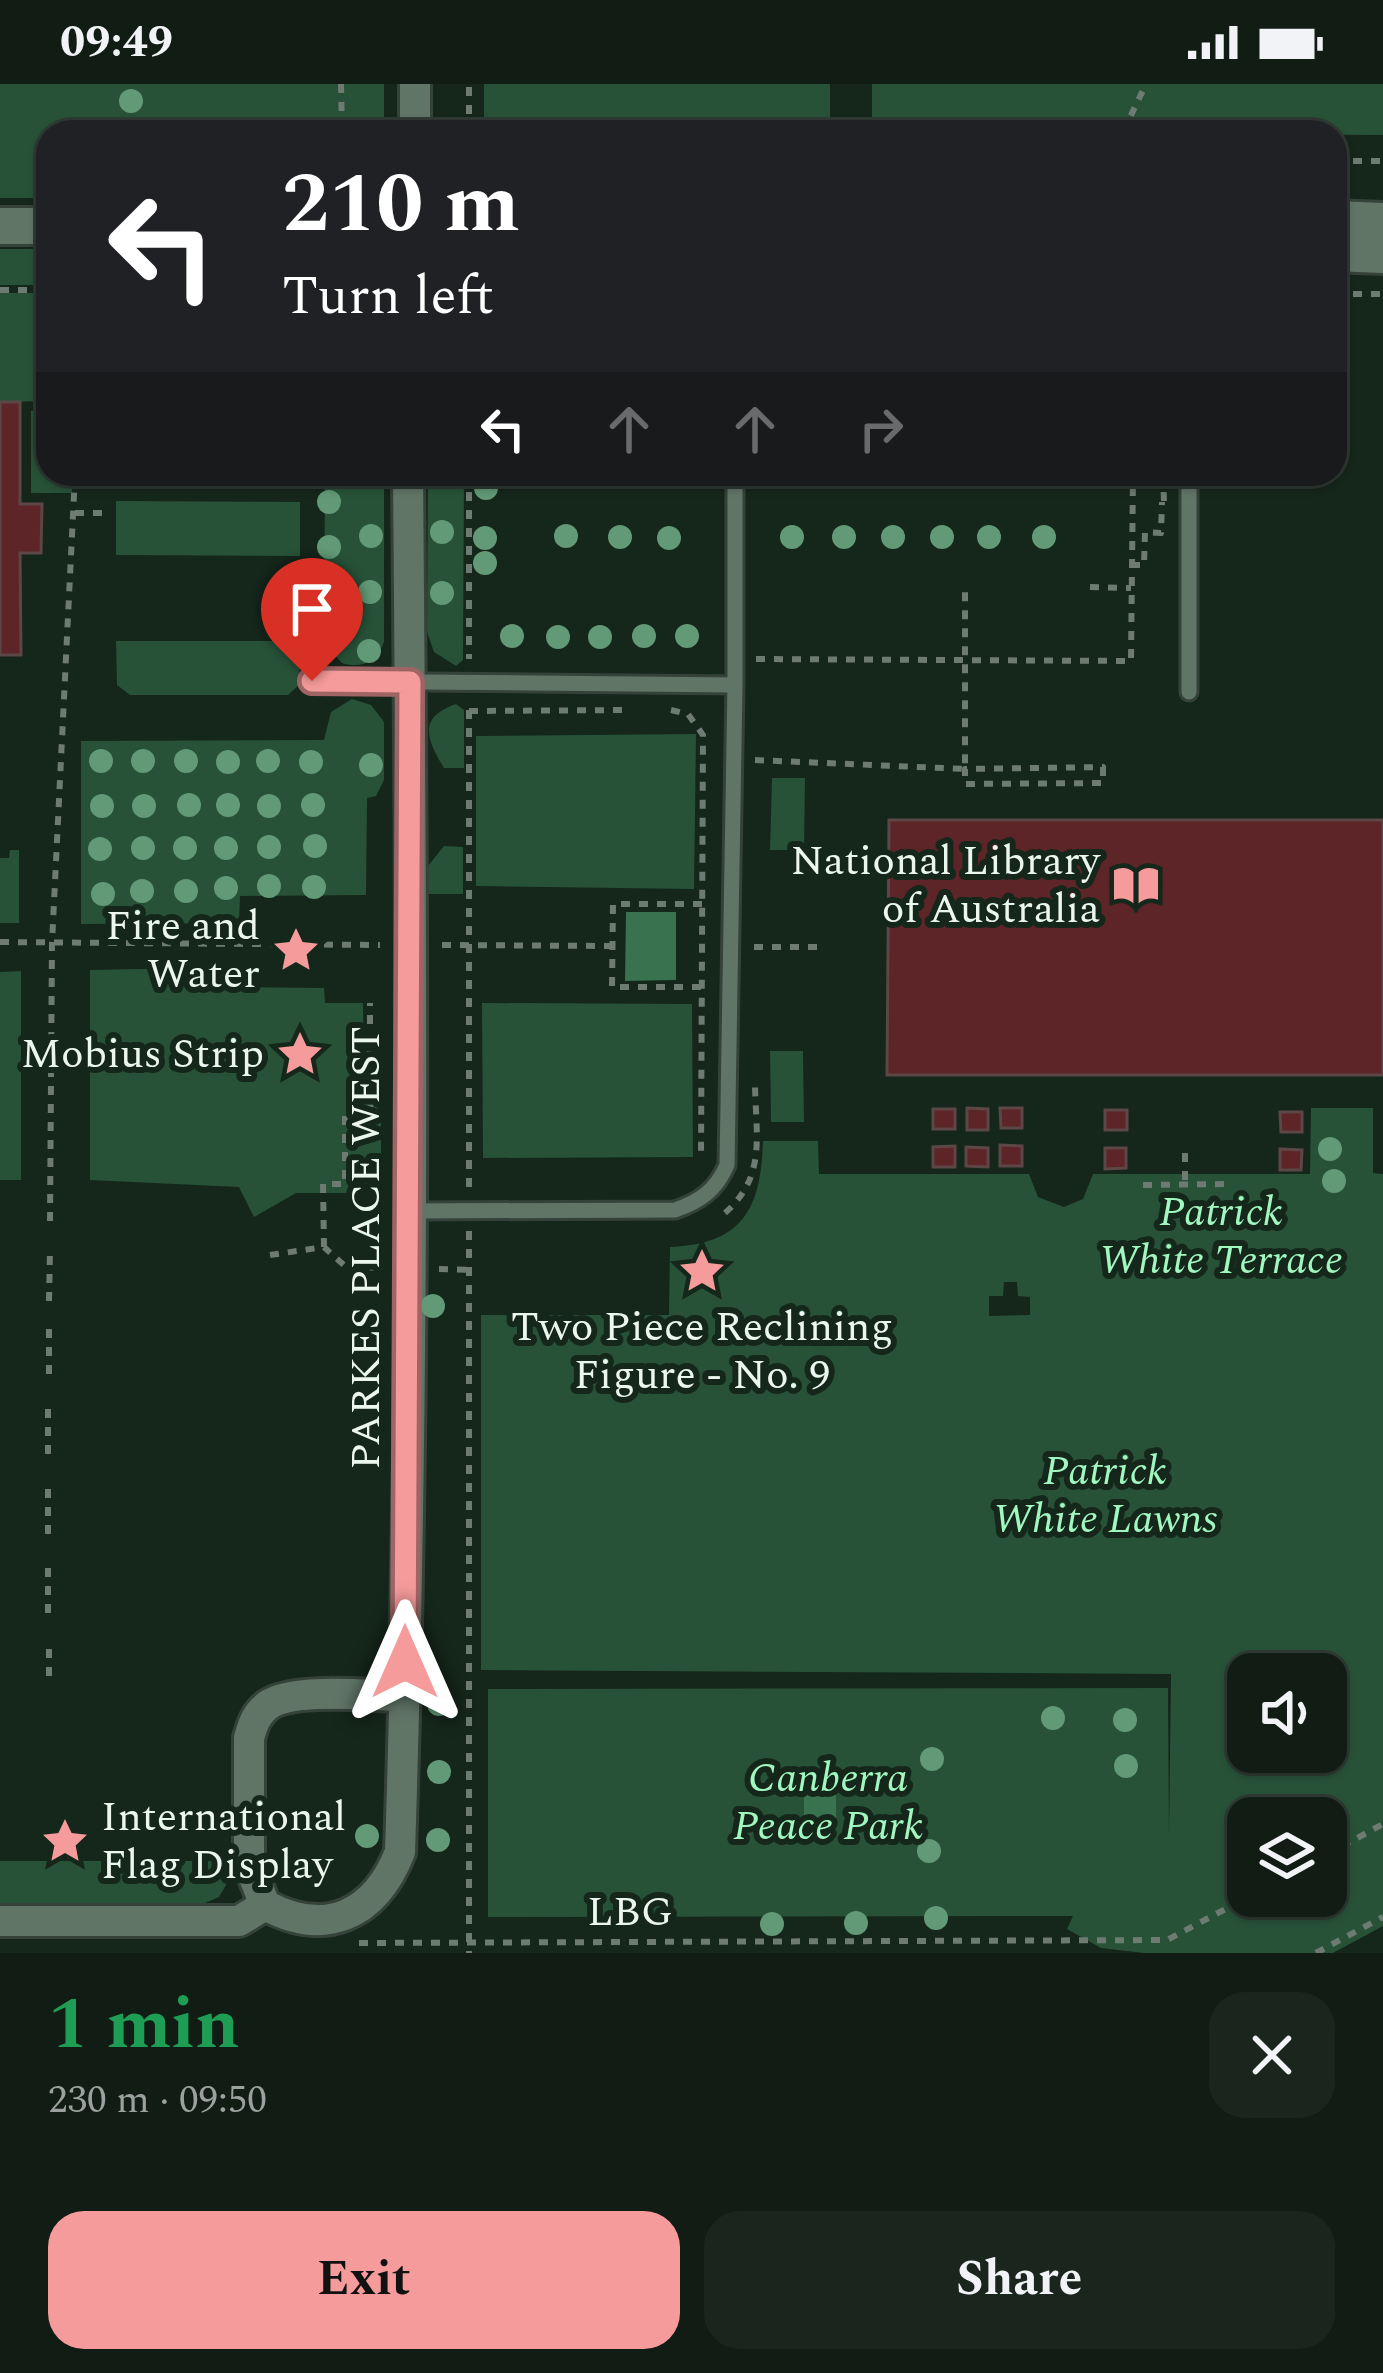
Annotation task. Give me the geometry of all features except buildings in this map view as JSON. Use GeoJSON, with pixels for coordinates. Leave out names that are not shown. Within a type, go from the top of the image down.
{"type":"FeatureCollection","features":[{"type":"Feature","properties":{"kind":"main road"},"geometry":{"type":"LineString","coordinates":[[1347,219],[1383,220]]}},
{"type":"Feature","properties":{"kind":"main road"},"geometry":{"type":"LineString","coordinates":[[0,226],[36,226]]}},
{"type":"Feature","properties":{"kind":"main road"},"geometry":{"type":"LineString","coordinates":[[1347,254],[1383,255]]}},
{"type":"Feature","properties":{"kind":"street"},"geometry":{"type":"LineString","coordinates":[[415,84],[415,120]]}},
{"type":"Feature","properties":{"kind":"street","name":"PARKES PLACE WEST"},"geometry":{"type":"LineString","coordinates":[[265,1905],[291,1919],[324,1921],[352,1912],[374,1898],[400,1852],[411,945],[408,486]]}},
{"type":"Feature","properties":{"kind":"street"},"geometry":{"type":"LineString","coordinates":[[0,1921],[239,1921],[265,1905],[249,1865],[249,1738],[263,1708],[288,1697],[405,1696]]}},
{"type":"Feature","properties":{"kind":"lane"},"geometry":{"type":"LineString","coordinates":[[409,1211],[676,1210],[718,1186],[727,1165],[735,486]]}},
{"type":"Feature","properties":{"kind":"lane"},"geometry":{"type":"LineString","coordinates":[[1189,486],[1189,692]]}},
{"type":"Feature","properties":{"kind":"lane"},"geometry":{"type":"LineString","coordinates":[[312,681],[735,685]]}},
{"type":"Feature","properties":{"kind":"path"},"geometry":{"type":"LineString","coordinates":[[341,84],[342,120]]}},
{"type":"Feature","properties":{"kind":"path"},"geometry":{"type":"LineString","coordinates":[[469,84],[469,120]]}},
{"type":"Feature","properties":{"kind":"path"},"geometry":{"type":"LineString","coordinates":[[1130,120],[1146,84]]}},
{"type":"Feature","properties":{"kind":"path"},"geometry":{"type":"LineString","coordinates":[[1347,160],[1383,161]]}},
{"type":"Feature","properties":{"kind":"path"},"geometry":{"type":"LineString","coordinates":[[0,290],[36,290]]}},
{"type":"Feature","properties":{"kind":"path"},"geometry":{"type":"LineString","coordinates":[[1347,294],[1383,295]]}},
{"type":"Feature","properties":{"kind":"path"},"geometry":{"type":"LineString","coordinates":[[50,1221],[52,943],[75,486]]}},
{"type":"Feature","properties":{"kind":"path"},"geometry":{"type":"LineString","coordinates":[[735,659],[1131,661],[1133,486]]}},
{"type":"Feature","properties":{"kind":"path"},"geometry":{"type":"LineString","coordinates":[[1131,566],[1144,565],[1145,532],[1161,533],[1162,502]]}},
{"type":"Feature","properties":{"kind":"path"},"geometry":{"type":"LineString","coordinates":[[75,514],[104,513]]}},
{"type":"Feature","properties":{"kind":"path"},"geometry":{"type":"LineString","coordinates":[[733,759],[965,769],[1103,767],[1102,784],[995,788],[965,784],[965,769],[964,661],[965,587]]}},
{"type":"Feature","properties":{"kind":"path"},"geometry":{"type":"LineString","coordinates":[[1090,587],[1131,588]]}},
{"type":"Feature","properties":{"kind":"path"},"geometry":{"type":"LineString","coordinates":[[469,711],[628,710]]}},
{"type":"Feature","properties":{"kind":"path"},"geometry":{"type":"LineString","coordinates":[[651,710],[688,714],[703,735],[701,1168]]}},
{"type":"Feature","properties":{"kind":"path"},"geometry":{"type":"LineString","coordinates":[[730,986],[612,987],[613,904],[731,904]]}},
{"type":"Feature","properties":{"kind":"path"},"geometry":{"type":"LineString","coordinates":[[0,943],[613,946]]}},
{"type":"Feature","properties":{"kind":"path"},"geometry":{"type":"LineString","coordinates":[[754,947],[819,947]]}},
{"type":"Feature","properties":{"kind":"path"},"geometry":{"type":"LineString","coordinates":[[370,1003],[370,1109],[345,1109],[345,1184],[323,1184],[324,1246],[346,1267],[397,1268]]}},
{"type":"Feature","properties":{"kind":"path"},"geometry":{"type":"LineString","coordinates":[[1185,1154],[1185,1185]]}},
{"type":"Feature","properties":{"kind":"path"},"geometry":{"type":"LineString","coordinates":[[1143,1185],[1227,1184]]}},
{"type":"Feature","properties":{"kind":"path"},"geometry":{"type":"LineString","coordinates":[[270,1255],[324,1246]]}},
{"type":"Feature","properties":{"kind":"path"},"geometry":{"type":"LineString","coordinates":[[49,1301],[50,1250]]}},
{"type":"Feature","properties":{"kind":"path"},"geometry":{"type":"LineString","coordinates":[[49,1329],[49,1381]]}},
{"type":"Feature","properties":{"kind":"path"},"geometry":{"type":"LineString","coordinates":[[48,1409],[48,1460]]}},
{"type":"Feature","properties":{"kind":"path"},"geometry":{"type":"LineString","coordinates":[[48,1489],[48,1540]]}},
{"type":"Feature","properties":{"kind":"path"},"geometry":{"type":"LineString","coordinates":[[48,1568],[48,1620]]}},
{"type":"Feature","properties":{"kind":"path"},"geometry":{"type":"LineString","coordinates":[[49,1649],[50,1676]]}},
{"type":"Feature","properties":{"kind":"path"},"geometry":{"type":"LineString","coordinates":[[1347,1844],[1383,1825]]}},
{"type":"Feature","properties":{"kind":"path","name":"LBG"},"geometry":{"type":"LineString","coordinates":[[352,1943],[1167,1940],[1227,1908]]}},
{"type":"Feature","properties":{"kind":"path"},"geometry":{"type":"LineString","coordinates":[[1316,1953],[1383,1917]]}},
{"type":"Feature","properties":{"kind":"path"},"geometry":{"type":"LineString","coordinates":[[1167,1940],[1175,1953]]}},
{"type":"Feature","properties":{"kind":"green space"},"geometry":{"type":"Polygon","coordinates":[[[0,84],[384,84],[384,120],[36,120],[36,198],[0,198],[0,84]]]}},
{"type":"Feature","properties":{"kind":"green space"},"geometry":{"type":"Polygon","coordinates":[[[484,84],[830,84],[830,120],[484,120],[484,84]]]}},
{"type":"Feature","properties":{"kind":"green space"},"geometry":{"type":"Polygon","coordinates":[[[872,84],[1383,84],[1383,135],[1347,135],[1347,120],[872,120],[872,84]]]}},
{"type":"Feature","properties":{"kind":"green space"},"geometry":{"type":"Polygon","coordinates":[[[0,249],[36,249],[36,285],[0,285],[0,249]]]}},
{"type":"Feature","properties":{"kind":"green space"},"geometry":{"type":"Polygon","coordinates":[[[0,293],[36,293],[36,401],[0,402],[0,293]]]}},
{"type":"Feature","properties":{"kind":"green space"},"geometry":{"type":"Polygon","coordinates":[[[31,411],[36,411],[36,486],[72,486],[72,493],[31,493],[31,411]]]}},
{"type":"Feature","properties":{"kind":"green space"},"geometry":{"type":"Polygon","coordinates":[[[325,486],[384,486],[384,642],[372,659],[349,665],[328,648],[324,638],[325,486]]]}},
{"type":"Feature","properties":{"kind":"green space"},"geometry":{"type":"Polygon","coordinates":[[[428,486],[464,486],[463,660],[456,666],[434,652],[427,632],[428,486]]]}},
{"type":"Feature","properties":{"kind":"green space"},"geometry":{"type":"Polygon","coordinates":[[[116,501],[300,502],[300,556],[116,555],[116,501]]]}},
{"type":"Feature","properties":{"kind":"green space"},"geometry":{"type":"Polygon","coordinates":[[[116,641],[301,641],[299,685],[288,695],[130,695],[117,685],[116,641]]]}},
{"type":"Feature","properties":{"kind":"green space"},"geometry":{"type":"Polygon","coordinates":[[[352,699],[371,705],[384,722],[384,780],[376,796],[367,798],[366,895],[240,896],[239,923],[81,924],[81,741],[324,740],[331,712],[352,699]]]}},
{"type":"Feature","properties":{"kind":"green space"},"geometry":{"type":"Polygon","coordinates":[[[456,704],[464,710],[464,768],[444,768],[430,740],[430,723],[456,704]]]}},
{"type":"Feature","properties":{"kind":"green space"},"geometry":{"type":"Polygon","coordinates":[[[696,734],[694,889],[476,886],[476,736],[696,734]]]}},
{"type":"Feature","properties":{"kind":"green space"},"geometry":{"type":"Polygon","coordinates":[[[772,778],[805,778],[804,850],[770,850],[772,778]]]}},
{"type":"Feature","properties":{"kind":"green space"},"geometry":{"type":"Polygon","coordinates":[[[444,846],[463,847],[463,894],[427,894],[428,866],[444,846]]]}},
{"type":"Feature","properties":{"kind":"green space"},"geometry":{"type":"Polygon","coordinates":[[[10,850],[19,850],[19,923],[0,923],[0,858],[9,858],[10,850]]]}},
{"type":"Feature","properties":{"kind":"green space"},"geometry":{"type":"Polygon","coordinates":[[[239,967],[240,987],[324,988],[325,1003],[363,1003],[364,1092],[381,1112],[381,1171],[371,1186],[351,1193],[296,1193],[254,1217],[239,1187],[90,1180],[90,970],[239,967]]]}},
{"type":"Feature","properties":{"kind":"green space"},"geometry":{"type":"Polygon","coordinates":[[[21,971],[21,1180],[0,1180],[0,972],[21,971]]]}},
{"type":"Feature","properties":{"kind":"green space"},"geometry":{"type":"Polygon","coordinates":[[[482,1003],[692,1004],[693,1157],[483,1158],[482,1003]]]}},
{"type":"Feature","properties":{"kind":"green space"},"geometry":{"type":"Polygon","coordinates":[[[770,1051],[803,1051],[804,1122],[771,1122],[770,1051]]]}},
{"type":"Feature","properties":{"kind":"green space"},"geometry":{"type":"Polygon","coordinates":[[[1311,1108],[1373,1108],[1373,1173],[1383,1174],[1383,1926],[1333,1953],[1144,1953],[1101,1948],[1067,1929],[1073,1916],[488,1917],[488,1689],[1168,1688],[1169,1837],[1171,1674],[481,1670],[481,1315],[669,1315],[670,1247],[715,1239],[743,1219],[758,1186],[763,1141],[818,1141],[819,1174],[1029,1174],[1038,1197],[1064,1207],[1083,1199],[1093,1174],[1310,1174],[1311,1108]],[[1004,1282],[1003,1296],[989,1296],[989,1316],[1030,1315],[1030,1297],[1018,1296],[1017,1282],[1004,1282]]]}},
{"type":"Feature","properties":{"kind":"green space"},"geometry":{"type":"Polygon","coordinates":[[[0,1861],[236,1861],[237,1866],[219,1897],[191,1909],[0,1907],[0,1861]]]}},
{"type":"Feature","properties":{"kind":"shaded area"},"geometry":{"type":"Polygon","coordinates":[[[626,912],[676,912],[676,980],[625,981],[626,912]]]}},
{"type":"Feature","properties":{"kind":"shaded area"},"geometry":{"type":"Polygon","coordinates":[[[804,1795],[836,1795],[836,1827],[804,1827],[804,1795]]]}},
{"type":"Feature","properties":{"kind":"place","name":"National Library of Australia"},"geometry":{"type":"Point","coordinates":[1136,885]}},
{"type":"Feature","properties":{"kind":"place","name":"Fire and Water"},"geometry":{"type":"Point","coordinates":[296,950]}},
{"type":"Feature","properties":{"kind":"place","name":"Mobius Strip"},"geometry":{"type":"Point","coordinates":[300,1054]}},
{"type":"Feature","properties":{"kind":"place","name":"Two Piece Reclining Figure - No. 9"},"geometry":{"type":"Point","coordinates":[702,1271]}},
{"type":"Feature","properties":{"kind":"place","name":"International Flag Display"},"geometry":{"type":"Point","coordinates":[65,1841]}},
{"type":"Feature","properties":{"kind":"route"},"geometry":{"type":"LineString","coordinates":[[312,681],[410,682],[405,1662]]}},
{"type":"Feature","properties":{"kind":"park label","name":"Patrick White Terrace"},"geometry":{"type":"Point","coordinates":[1221,1236]}},
{"type":"Feature","properties":{"kind":"park label","name":"Patrick White Lawns"},"geometry":{"type":"Point","coordinates":[1105,1495]}},
{"type":"Feature","properties":{"kind":"park label","name":"Canberra Peace Park"},"geometry":{"type":"Point","coordinates":[828,1802]}}]}
